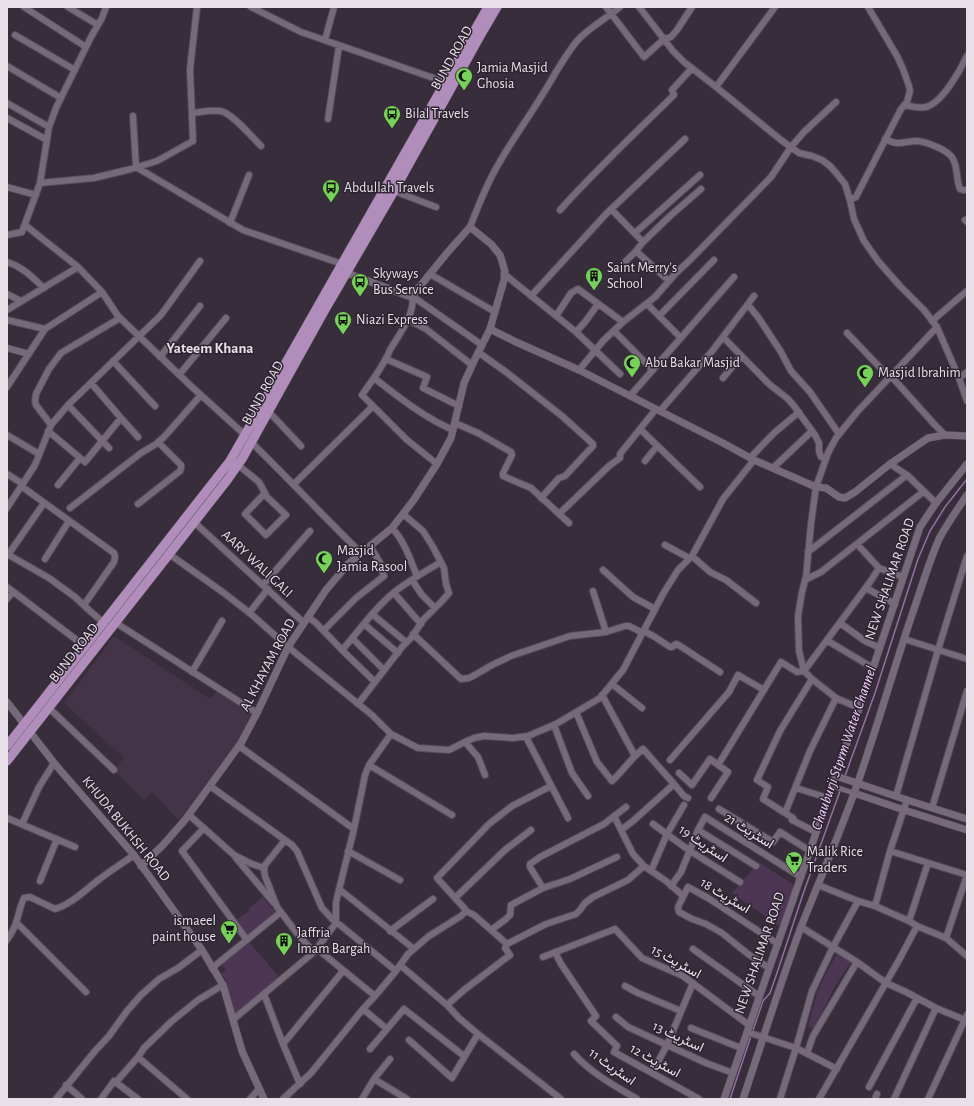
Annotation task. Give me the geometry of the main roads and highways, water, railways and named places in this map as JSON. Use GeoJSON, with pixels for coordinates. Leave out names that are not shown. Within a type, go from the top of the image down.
{"type":"FeatureCollection","features":[{"type":"Feature","properties":{"kind":"main road","name":"BUND ROAD"},"geometry":{"type":"LineString","coordinates":[[7,746],[230,461],[488,7]]}},
{"type":"Feature","properties":{"kind":"main road","name":"BUND ROAD"},"geometry":{"type":"LineString","coordinates":[[7,761],[238,465],[252,443],[497,7]]}},
{"type":"Feature","properties":{"kind":"waterway","name":"Chauburji Stprm Water Channel"},"geometry":{"type":"LineString","coordinates":[[845,776],[875,693],[918,559],[930,531],[945,507],[967,479]]}},
{"type":"Feature","properties":{"kind":"waterway","name":"Chauburji Stprm Water Channel"},"geometry":{"type":"LineString","coordinates":[[752,1033],[763,1001],[770,993],[803,894],[840,791]]}},
{"type":"Feature","properties":{"kind":"waterway","name":"Chauburji Stprm Water Channel"},"geometry":{"type":"LineString","coordinates":[[730,1099],[751,1036]]}},
{"type":"Feature","properties":{"kind":"place","name":"Jamia Masjid Ghosia"},"geometry":{"type":"Point","coordinates":[464,91]}},
{"type":"Feature","properties":{"kind":"place","name":"Bilal Travels"},"geometry":{"type":"Point","coordinates":[392,129]}},
{"type":"Feature","properties":{"kind":"place","name":"Abdullah Travels"},"geometry":{"type":"Point","coordinates":[331,203]}},
{"type":"Feature","properties":{"kind":"place","name":"Saint Merry's School"},"geometry":{"type":"Point","coordinates":[594,291]}},
{"type":"Feature","properties":{"kind":"place","name":"Skyways Bus Service"},"geometry":{"type":"Point","coordinates":[360,297]}},
{"type":"Feature","properties":{"kind":"place","name":"Niazi Express"},"geometry":{"type":"Point","coordinates":[343,335]}},
{"type":"Feature","properties":{"kind":"place","name":"Abu Bakar Masjid"},"geometry":{"type":"Point","coordinates":[632,378]}},
{"type":"Feature","properties":{"kind":"place","name":"Masjid Ibrahim"},"geometry":{"type":"Point","coordinates":[865,388]}},
{"type":"Feature","properties":{"kind":"place","name":"Masjid Jamia Rasool"},"geometry":{"type":"Point","coordinates":[324,574]}},
{"type":"Feature","properties":{"kind":"place","name":"Malik Rice Traders"},"geometry":{"type":"Point","coordinates":[794,875]}},
{"type":"Feature","properties":{"kind":"place","name":"ismaeel paint house"},"geometry":{"type":"Point","coordinates":[229,944]}},
{"type":"Feature","properties":{"kind":"place","name":"Jaffria Imam Bargah"},"geometry":{"type":"Point","coordinates":[284,956]}},
{"type":"Feature","properties":{"kind":"district","name":"Yateem Khana"},"geometry":{"type":"Point","coordinates":[210,348]}}]}
